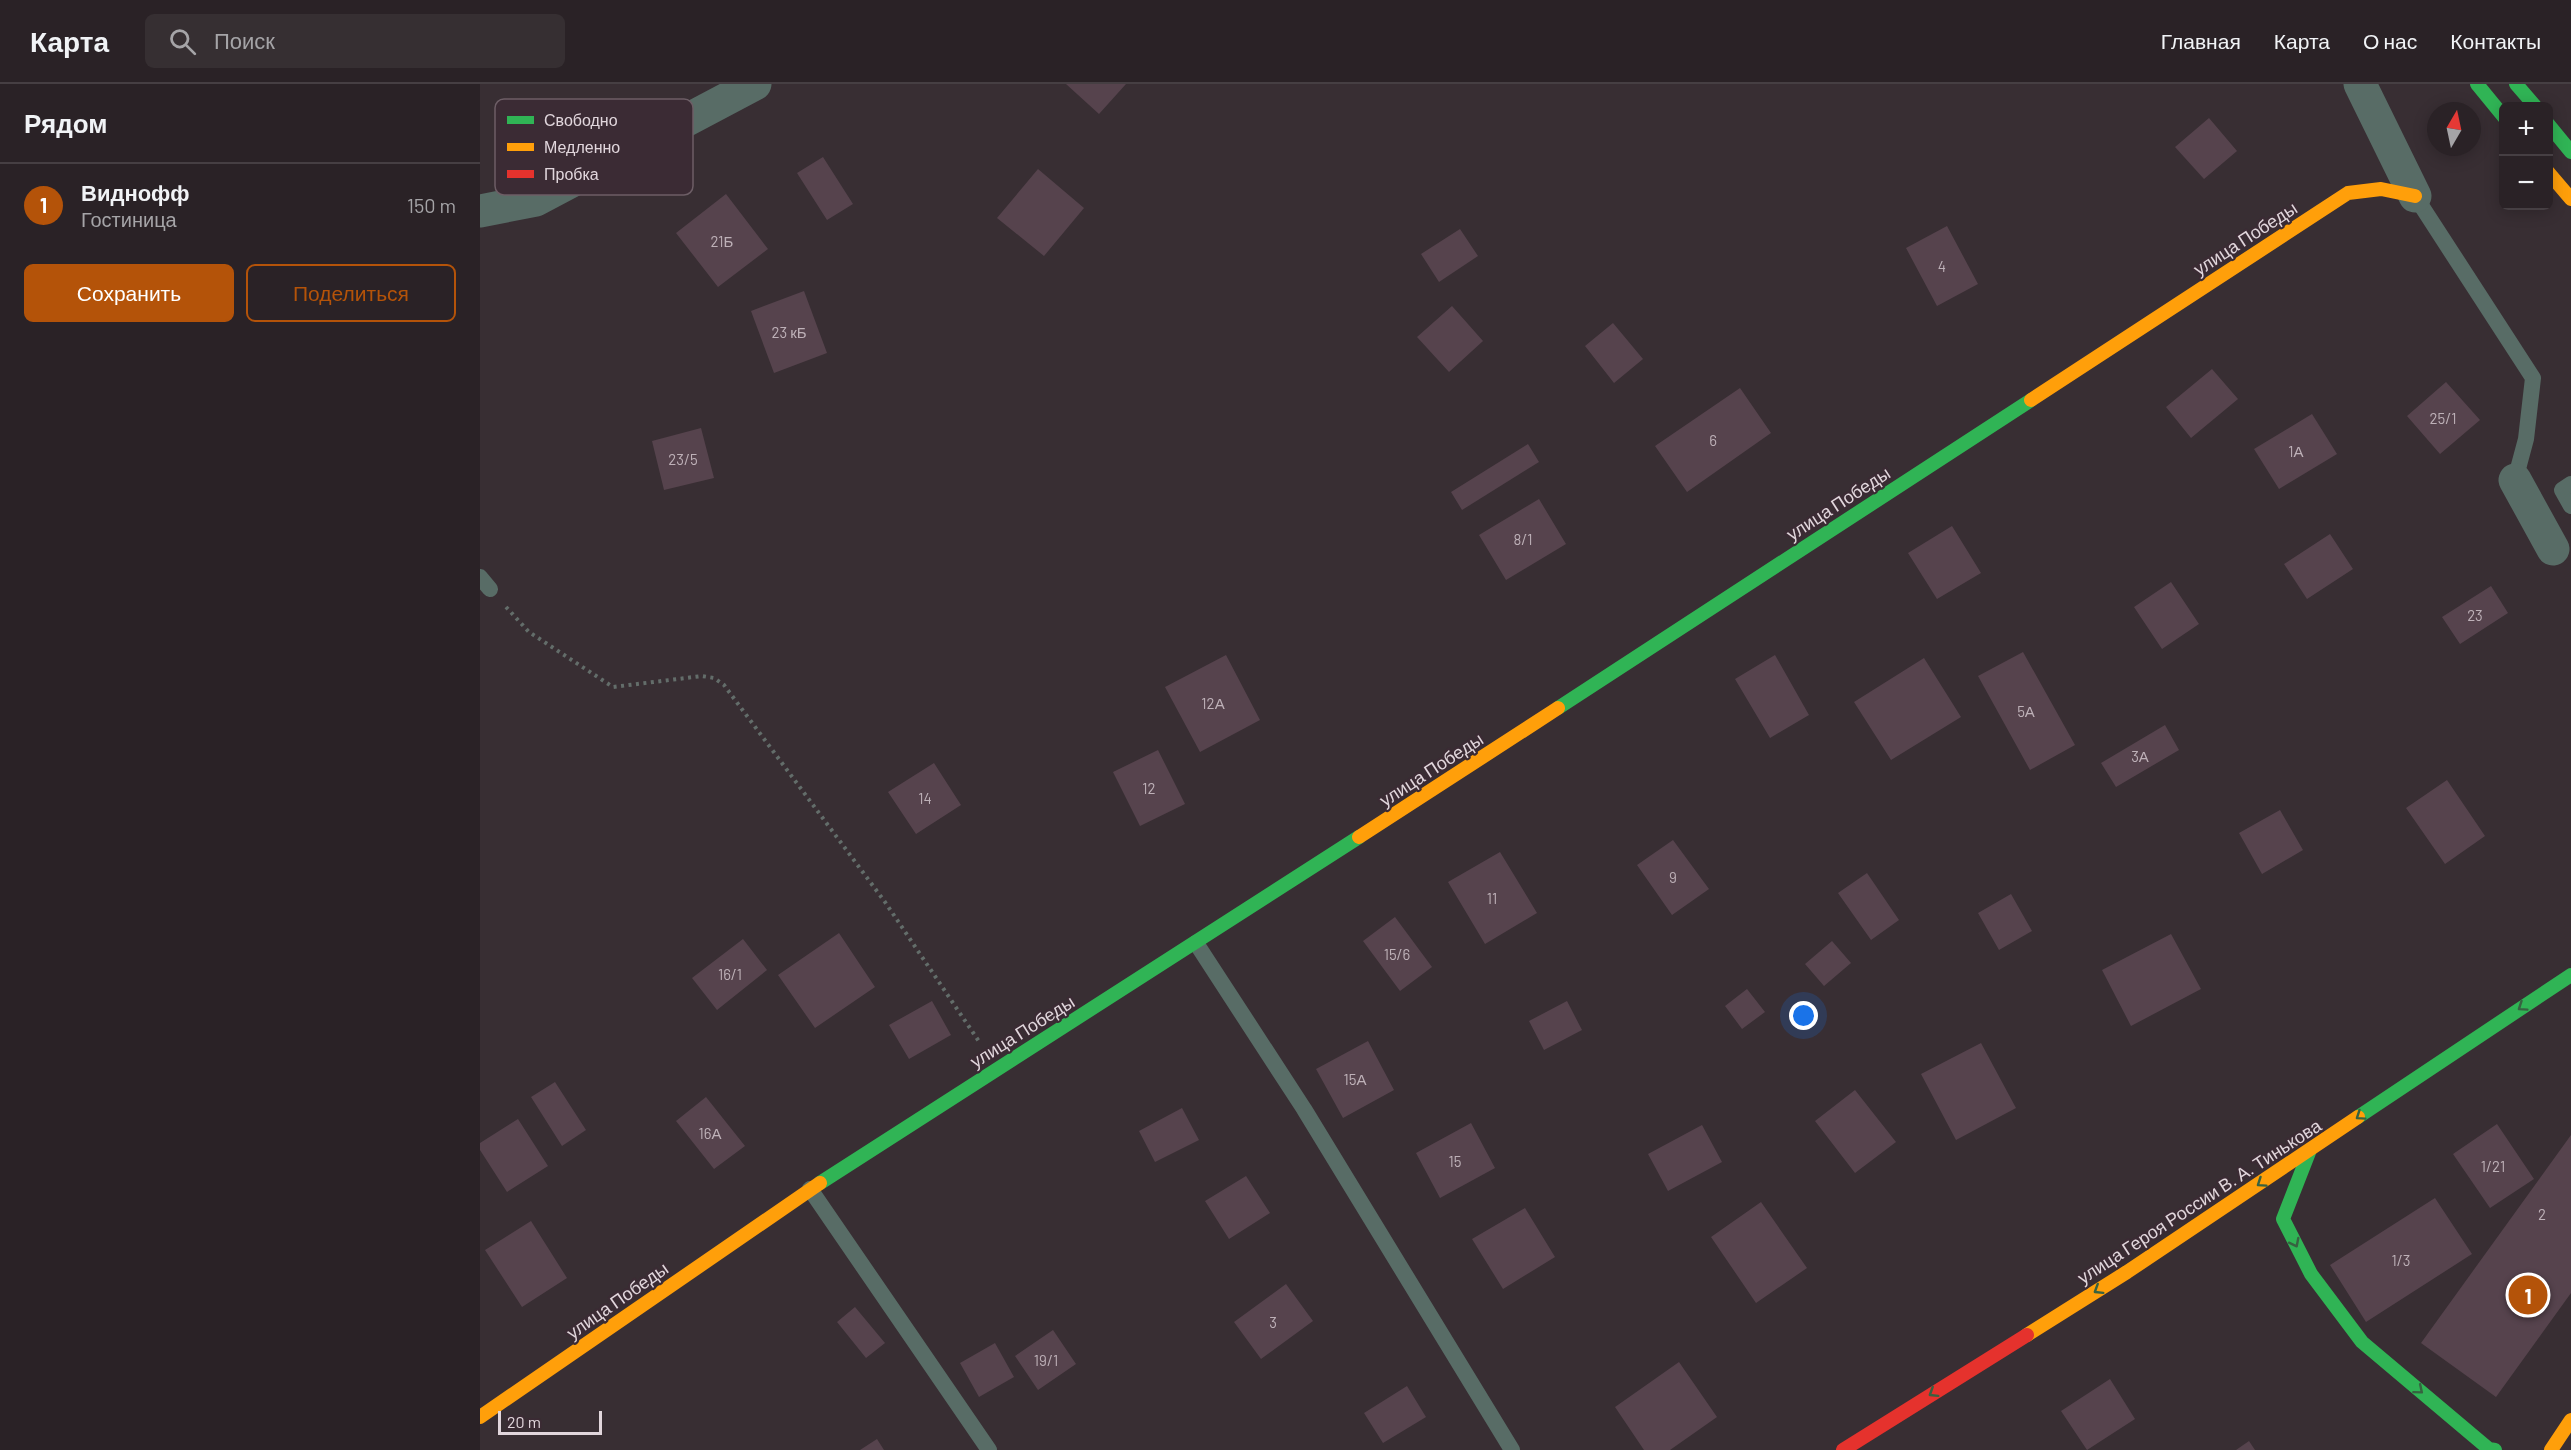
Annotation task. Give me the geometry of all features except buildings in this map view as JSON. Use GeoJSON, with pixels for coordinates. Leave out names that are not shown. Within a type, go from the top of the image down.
{"type":"FeatureCollection","features":[{"type":"Feature","properties":{"kind":"street"},"geometry":{"type":"LineString","coordinates":[[693,117],[755,84]]}},
{"type":"Feature","properties":{"kind":"street"},"geometry":{"type":"LineString","coordinates":[[2360,84],[2415,196]]}},
{"type":"Feature","properties":{"kind":"street"},"geometry":{"type":"LineString","coordinates":[[2477,84],[2499,111]]}},
{"type":"Feature","properties":{"kind":"street"},"geometry":{"type":"LineString","coordinates":[[2517,84],[2532,102]]}},
{"type":"Feature","properties":{"kind":"street"},"geometry":{"type":"LineString","coordinates":[[2553,130],[2571,152]]}},
{"type":"Feature","properties":{"kind":"street"},"geometry":{"type":"LineString","coordinates":[[2553,178],[2571,199]]}},
{"type":"Feature","properties":{"kind":"street","name":"улица Победы"},"geometry":{"type":"LineString","coordinates":[[480,1417],[810,1189],[1196,943],[2348,193],[2381,189],[2415,196]]}},
{"type":"Feature","properties":{"kind":"street"},"geometry":{"type":"LineString","coordinates":[[480,211],[536,200],[545,195]]}},
{"type":"Feature","properties":{"kind":"street"},"geometry":{"type":"LineString","coordinates":[[2515,480],[2553,549]]}},
{"type":"Feature","properties":{"kind":"street","name":"улица Героя России В. А. Тинькова"},"geometry":{"type":"LineString","coordinates":[[1843,1450],[2127,1272],[2571,975]]}},
{"type":"Feature","properties":{"kind":"street"},"geometry":{"type":"LineString","coordinates":[[2310,1150],[2283,1219],[2311,1274],[2362,1342],[2489,1449],[2495,1450]]}},
{"type":"Feature","properties":{"kind":"street"},"geometry":{"type":"LineString","coordinates":[[2551,1450],[2571,1420]]}},
{"type":"Feature","properties":{"kind":"lane"},"geometry":{"type":"LineString","coordinates":[[2415,196],[2533,378],[2526,439],[2515,480]]}},
{"type":"Feature","properties":{"kind":"lane"},"geometry":{"type":"LineString","coordinates":[[2571,484],[2562,490],[2571,506]]}},
{"type":"Feature","properties":{"kind":"lane"},"geometry":{"type":"LineString","coordinates":[[1196,943],[1304,1109],[1512,1450]]}},
{"type":"Feature","properties":{"kind":"lane"},"geometry":{"type":"LineString","coordinates":[[810,1189],[989,1450]]}},
{"type":"Feature","properties":{"kind":"path"},"geometry":{"type":"LineString","coordinates":[[485,583],[529,632],[613,687],[702,676],[714,678],[724,685],[885,902],[997,1068]]}},
{"type":"Feature","properties":{"kind":"traffic: fast"},"geometry":{"type":"LineString","coordinates":[[2477,84],[2499,111]]}},
{"type":"Feature","properties":{"kind":"traffic: fast"},"geometry":{"type":"LineString","coordinates":[[2516,84],[2532,102]]}},
{"type":"Feature","properties":{"kind":"traffic: fast"},"geometry":{"type":"LineString","coordinates":[[2553,130],[2571,152]]}},
{"type":"Feature","properties":{"kind":"traffic: fast"},"geometry":{"type":"LineString","coordinates":[[1558,708],[2031,400]]}},
{"type":"Feature","properties":{"kind":"traffic: fast"},"geometry":{"type":"LineString","coordinates":[[820,1183],[1359,837]]}},
{"type":"Feature","properties":{"kind":"traffic: fast"},"geometry":{"type":"LineString","coordinates":[[2358,1117],[2571,975]]}},
{"type":"Feature","properties":{"kind":"traffic: fast"},"geometry":{"type":"LineString","coordinates":[[2310,1150],[2283,1219],[2311,1274],[2362,1342],[2489,1449],[2495,1450]]}},
{"type":"Feature","properties":{"kind":"traffic: slow"},"geometry":{"type":"LineString","coordinates":[[2553,178],[2571,199]]}},
{"type":"Feature","properties":{"kind":"traffic: slow"},"geometry":{"type":"LineString","coordinates":[[2031,400],[2348,193],[2381,189],[2415,196]]}},
{"type":"Feature","properties":{"kind":"traffic: slow"},"geometry":{"type":"LineString","coordinates":[[1359,837],[1558,708]]}},
{"type":"Feature","properties":{"kind":"traffic: slow"},"geometry":{"type":"LineString","coordinates":[[2027,1335],[2127,1272],[2358,1117]]}},
{"type":"Feature","properties":{"kind":"traffic: slow"},"geometry":{"type":"LineString","coordinates":[[480,1417],[820,1183]]}},
{"type":"Feature","properties":{"kind":"traffic: slow"},"geometry":{"type":"LineString","coordinates":[[2551,1450],[2571,1420]]}},
{"type":"Feature","properties":{"kind":"traffic: jam"},"geometry":{"type":"LineString","coordinates":[[1843,1450],[2027,1335]]}},
{"type":"Feature","properties":{"kind":"place","name":"Виднофф"},"geometry":{"type":"Point","coordinates":[2528,1295]}}]}
